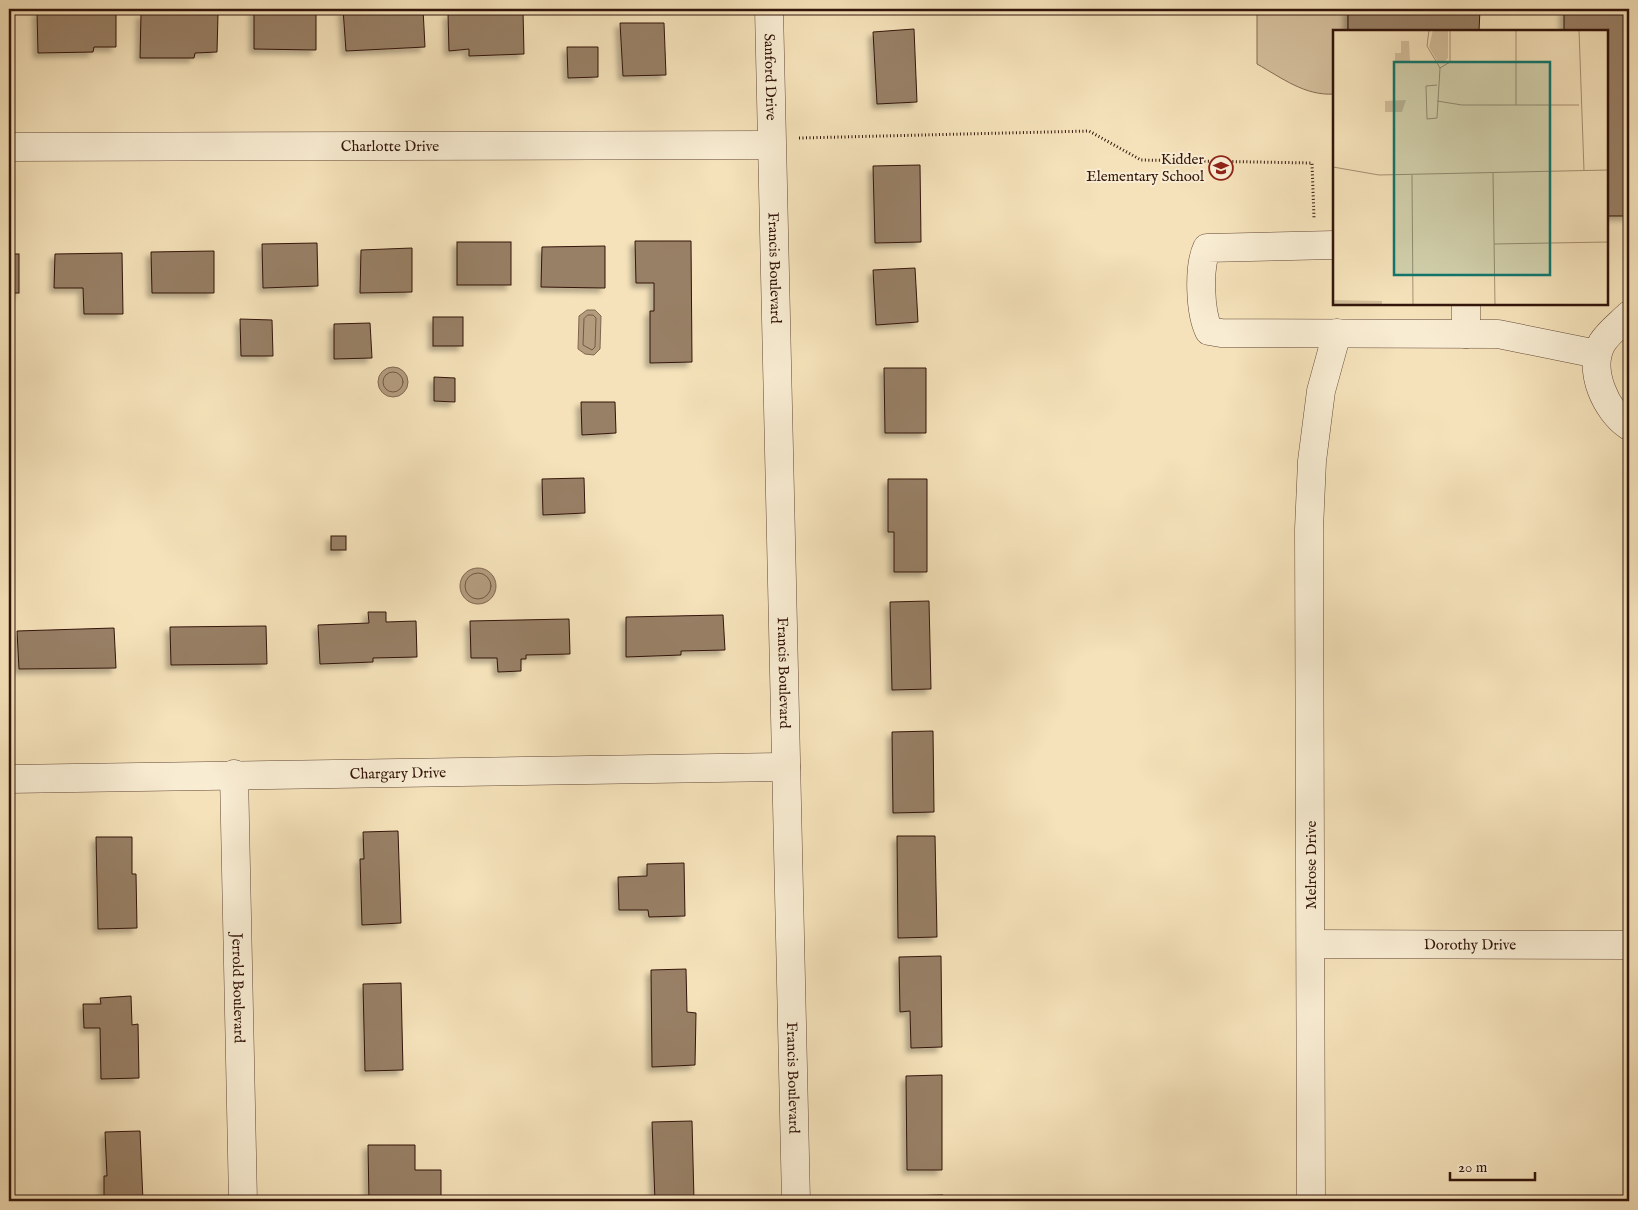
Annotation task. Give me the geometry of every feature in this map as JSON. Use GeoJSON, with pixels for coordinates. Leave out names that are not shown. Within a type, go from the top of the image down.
{"type":"FeatureCollection","features":[{"type":"Feature","properties":{"kind":"street","name":"Sanford Drive"},"geometry":{"type":"LineString","coordinates":[[769,9],[782,142]]}},
{"type":"Feature","properties":{"kind":"street","name":"Charlotte Drive"},"geometry":{"type":"LineString","coordinates":[[9,147],[782,142]]}},
{"type":"Feature","properties":{"kind":"street","name":"Francis Boulevard"},"geometry":{"type":"LineString","coordinates":[[782,142],[786,767],[796,1201]]}},
{"type":"Feature","properties":{"kind":"street"},"geometry":{"type":"LineString","coordinates":[[1324,245],[1207,248],[1202,259],[1203,319],[1209,331],[1221,334],[1498,334],[1597,354]]}},
{"type":"Feature","properties":{"kind":"street"},"geometry":{"type":"LineString","coordinates":[[1466,305],[1466,334]]}},
{"type":"Feature","properties":{"kind":"street"},"geometry":{"type":"LineString","coordinates":[[1629,315],[1602,342],[1597,354],[1601,391],[1619,420],[1629,426]]}},
{"type":"Feature","properties":{"kind":"street","name":"Melrose Drive"},"geometry":{"type":"LineString","coordinates":[[1312,1201],[1309,529],[1312,461],[1321,391],[1337,333]]}},
{"type":"Feature","properties":{"kind":"street","name":"Chargary Drive"},"geometry":{"type":"LineString","coordinates":[[9,779],[234,774],[600,772],[786,767]]}},
{"type":"Feature","properties":{"kind":"street","name":"Jerrold Boulevard"},"geometry":{"type":"LineString","coordinates":[[234,774],[243,1201]]}},
{"type":"Feature","properties":{"kind":"street","name":"Dorothy Drive"},"geometry":{"type":"LineString","coordinates":[[1311,944],[1629,945]]}},
{"type":"Feature","properties":{"kind":"path"},"geometry":{"type":"LineString","coordinates":[[782,142],[1089,131],[1142,160],[1312,163],[1324,245]]}},
{"type":"Feature","properties":{"kind":"shaded area"},"geometry":{"type":"Polygon","coordinates":[[[1257,9],[1348,9],[1348,30],[1333,30],[1333,94],[1323,94],[1303,89],[1257,64],[1257,9]]]}},
{"type":"Feature","properties":{"kind":"water"},"geometry":{"type":"Polygon","coordinates":[[[587,310],[595,310],[601,316],[600,349],[594,355],[585,354],[578,349],[579,316],[587,310]]]}},
{"type":"Feature","properties":{"kind":"water"},"geometry":{"type":"Polygon","coordinates":[[[393,367],[404,371],[408,382],[404,393],[393,397],[382,393],[378,382],[382,371],[393,367]]]}},
{"type":"Feature","properties":{"kind":"water"},"geometry":{"type":"Polygon","coordinates":[[[478,568],[491,573],[496,586],[491,599],[478,604],[465,599],[460,586],[465,573],[478,568]]]}},
{"type":"Feature","properties":{"kind":"building"},"geometry":{"type":"Polygon","coordinates":[[[254,9],[316,10],[316,50],[254,49],[254,9]]]}},
{"type":"Feature","properties":{"kind":"building"},"geometry":{"type":"Polygon","coordinates":[[[343,9],[423,9],[425,47],[346,51],[343,9]]]}},
{"type":"Feature","properties":{"kind":"building"},"geometry":{"type":"Polygon","coordinates":[[[1348,9],[1480,9],[1479,30],[1348,30],[1348,9]]]}},
{"type":"Feature","properties":{"kind":"building"},"geometry":{"type":"Polygon","coordinates":[[[1564,9],[1629,9],[1629,216],[1608,216],[1608,30],[1564,30],[1564,9]]]}},
{"type":"Feature","properties":{"kind":"building"},"geometry":{"type":"Polygon","coordinates":[[[116,10],[116,47],[94,47],[93,52],[38,53],[37,11],[116,10]]]}},
{"type":"Feature","properties":{"kind":"building"},"geometry":{"type":"Polygon","coordinates":[[[9,11],[12,11],[12,51],[9,51],[9,11]]]}},
{"type":"Feature","properties":{"kind":"building"},"geometry":{"type":"Polygon","coordinates":[[[523,11],[524,54],[469,56],[469,49],[449,51],[448,14],[523,11]]]}},
{"type":"Feature","properties":{"kind":"building"},"geometry":{"type":"Polygon","coordinates":[[[141,14],[218,14],[217,52],[195,53],[194,58],[140,58],[141,14]]]}},
{"type":"Feature","properties":{"kind":"building"},"geometry":{"type":"Polygon","coordinates":[[[620,23],[664,23],[666,75],[623,76],[620,23]]]}},
{"type":"Feature","properties":{"kind":"building"},"geometry":{"type":"Polygon","coordinates":[[[914,29],[917,102],[877,104],[873,32],[914,29]]]}},
{"type":"Feature","properties":{"kind":"building"},"geometry":{"type":"Polygon","coordinates":[[[567,47],[598,47],[598,77],[568,78],[567,47]]]}},
{"type":"Feature","properties":{"kind":"building"},"geometry":{"type":"Polygon","coordinates":[[[920,165],[921,242],[875,243],[873,166],[920,165]]]}},
{"type":"Feature","properties":{"kind":"building"},"geometry":{"type":"Polygon","coordinates":[[[635,241],[691,241],[692,362],[650,363],[650,311],[654,311],[654,283],[636,283],[635,241]]]}},
{"type":"Feature","properties":{"kind":"building"},"geometry":{"type":"Polygon","coordinates":[[[457,242],[511,242],[511,285],[457,285],[457,242]]]}},
{"type":"Feature","properties":{"kind":"building"},"geometry":{"type":"Polygon","coordinates":[[[317,243],[318,286],[263,288],[262,244],[317,243]]]}},
{"type":"Feature","properties":{"kind":"building"},"geometry":{"type":"Polygon","coordinates":[[[605,246],[605,288],[541,287],[542,247],[605,246]]]}},
{"type":"Feature","properties":{"kind":"building"},"geometry":{"type":"Polygon","coordinates":[[[412,248],[412,292],[360,293],[361,250],[412,248]]]}},
{"type":"Feature","properties":{"kind":"building"},"geometry":{"type":"Polygon","coordinates":[[[214,251],[214,293],[152,293],[151,252],[214,251]]]}},
{"type":"Feature","properties":{"kind":"building"},"geometry":{"type":"Polygon","coordinates":[[[122,253],[123,314],[84,314],[83,288],[54,288],[55,254],[122,253]]]}},
{"type":"Feature","properties":{"kind":"building"},"geometry":{"type":"Polygon","coordinates":[[[9,254],[19,254],[19,293],[9,293],[9,254]]]}},
{"type":"Feature","properties":{"kind":"building"},"geometry":{"type":"Polygon","coordinates":[[[915,268],[918,322],[876,325],[873,270],[915,268]]]}},
{"type":"Feature","properties":{"kind":"building"},"geometry":{"type":"Polygon","coordinates":[[[433,317],[463,317],[463,346],[433,346],[433,317]]]}},
{"type":"Feature","properties":{"kind":"building"},"geometry":{"type":"Polygon","coordinates":[[[240,319],[272,320],[273,356],[241,356],[240,319]]]}},
{"type":"Feature","properties":{"kind":"building"},"geometry":{"type":"Polygon","coordinates":[[[370,323],[372,358],[334,359],[334,324],[370,323]]]}},
{"type":"Feature","properties":{"kind":"building"},"geometry":{"type":"Polygon","coordinates":[[[884,368],[926,368],[926,433],[885,433],[884,368]]]}},
{"type":"Feature","properties":{"kind":"building"},"geometry":{"type":"Polygon","coordinates":[[[434,377],[455,378],[455,402],[434,401],[434,377]]]}},
{"type":"Feature","properties":{"kind":"building"},"geometry":{"type":"Polygon","coordinates":[[[581,402],[615,402],[616,433],[582,435],[581,402]]]}},
{"type":"Feature","properties":{"kind":"building"},"geometry":{"type":"Polygon","coordinates":[[[584,478],[585,513],[543,515],[542,479],[584,478]]]}},
{"type":"Feature","properties":{"kind":"building"},"geometry":{"type":"Polygon","coordinates":[[[888,479],[927,479],[927,572],[894,572],[894,532],[888,532],[888,479]]]}},
{"type":"Feature","properties":{"kind":"building"},"geometry":{"type":"Polygon","coordinates":[[[331,536],[346,536],[346,550],[331,550],[331,536]]]}},
{"type":"Feature","properties":{"kind":"building"},"geometry":{"type":"Polygon","coordinates":[[[929,601],[931,689],[892,690],[890,602],[929,601]]]}},
{"type":"Feature","properties":{"kind":"building"},"geometry":{"type":"Polygon","coordinates":[[[368,612],[386,612],[386,622],[416,621],[417,657],[373,658],[373,662],[320,664],[318,625],[369,623],[368,612]]]}},
{"type":"Feature","properties":{"kind":"building"},"geometry":{"type":"Polygon","coordinates":[[[723,615],[725,650],[681,651],[681,655],[626,657],[626,617],[723,615]]]}},
{"type":"Feature","properties":{"kind":"building"},"geometry":{"type":"Polygon","coordinates":[[[569,619],[570,654],[526,655],[526,659],[521,659],[521,671],[498,672],[497,658],[471,658],[470,621],[569,619]]]}},
{"type":"Feature","properties":{"kind":"building"},"geometry":{"type":"Polygon","coordinates":[[[266,626],[267,664],[171,665],[170,627],[266,626]]]}},
{"type":"Feature","properties":{"kind":"building"},"geometry":{"type":"Polygon","coordinates":[[[114,628],[116,668],[19,669],[17,631],[114,628]]]}},
{"type":"Feature","properties":{"kind":"building"},"geometry":{"type":"Polygon","coordinates":[[[933,731],[934,812],[893,813],[892,732],[933,731]]]}},
{"type":"Feature","properties":{"kind":"building"},"geometry":{"type":"Polygon","coordinates":[[[398,831],[401,923],[362,925],[360,859],[364,859],[363,832],[398,831]]]}},
{"type":"Feature","properties":{"kind":"building"},"geometry":{"type":"Polygon","coordinates":[[[897,836],[935,836],[937,937],[898,938],[897,836]]]}},
{"type":"Feature","properties":{"kind":"building"},"geometry":{"type":"Polygon","coordinates":[[[96,837],[132,837],[132,874],[136,874],[137,928],[98,929],[96,837]]]}},
{"type":"Feature","properties":{"kind":"building"},"geometry":{"type":"Polygon","coordinates":[[[684,863],[685,916],[649,917],[648,910],[619,910],[618,877],[647,876],[647,864],[684,863]]]}},
{"type":"Feature","properties":{"kind":"building"},"geometry":{"type":"Polygon","coordinates":[[[941,956],[942,1047],[911,1048],[910,1011],[900,1012],[899,957],[941,956]]]}},
{"type":"Feature","properties":{"kind":"building"},"geometry":{"type":"Polygon","coordinates":[[[686,969],[687,1012],[696,1013],[695,1065],[652,1067],[651,970],[686,969]]]}},
{"type":"Feature","properties":{"kind":"building"},"geometry":{"type":"Polygon","coordinates":[[[401,983],[403,1070],[365,1071],[363,984],[401,983]]]}},
{"type":"Feature","properties":{"kind":"building"},"geometry":{"type":"Polygon","coordinates":[[[131,996],[132,1025],[138,1024],[139,1078],[101,1079],[100,1028],[84,1028],[83,1004],[101,1004],[100,998],[131,996]]]}},
{"type":"Feature","properties":{"kind":"building"},"geometry":{"type":"Polygon","coordinates":[[[942,1075],[942,1170],[907,1170],[906,1076],[942,1075]]]}},
{"type":"Feature","properties":{"kind":"building"},"geometry":{"type":"Polygon","coordinates":[[[692,1121],[694,1201],[655,1201],[652,1122],[692,1121]]]}},
{"type":"Feature","properties":{"kind":"building"},"geometry":{"type":"Polygon","coordinates":[[[140,1131],[143,1201],[104,1201],[104,1176],[107,1176],[105,1132],[140,1131]]]}},
{"type":"Feature","properties":{"kind":"building"},"geometry":{"type":"Polygon","coordinates":[[[368,1145],[415,1145],[415,1170],[441,1170],[441,1201],[369,1201],[368,1145]]]}},
{"type":"Feature","properties":{"kind":"building"},"geometry":{"type":"Polygon","coordinates":[[[943,1195],[943,1201],[906,1201],[906,1196],[943,1195]]]}},
{"type":"Feature","properties":{"kind":"place","name":"Kidder Elementary School"},"geometry":{"type":"Point","coordinates":[1221,168]}}]}
